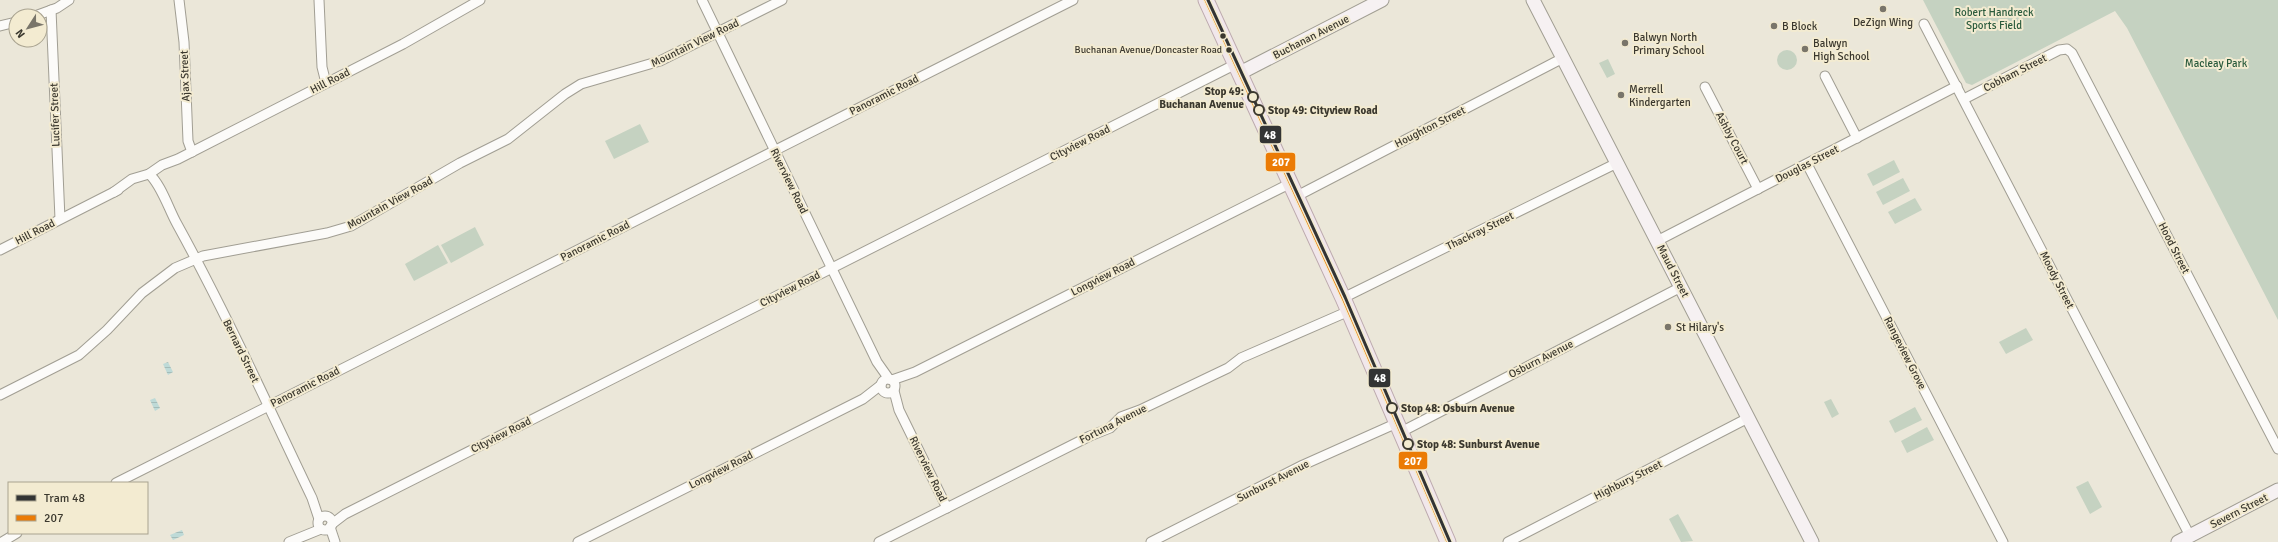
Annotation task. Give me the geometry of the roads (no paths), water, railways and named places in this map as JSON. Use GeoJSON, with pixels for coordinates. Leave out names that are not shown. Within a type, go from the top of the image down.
{"type":"FeatureCollection","features":[{"type":"Feature","properties":{"kind":"main road"},"geometry":{"type":"LineString","coordinates":[[1206,0],[1346,305],[1448,542]]}},
{"type":"Feature","properties":{"kind":"street"},"geometry":{"type":"LineString","coordinates":[[48,11],[58,3],[69,0]]}},
{"type":"Feature","properties":{"kind":"street","name":"Ajax Street"},"geometry":{"type":"LineString","coordinates":[[178,0],[184,42],[188,141],[192,152]]}},
{"type":"Feature","properties":{"kind":"street"},"geometry":{"type":"LineString","coordinates":[[319,0],[322,67],[326,83]]}},
{"type":"Feature","properties":{"kind":"street","name":"Hill Road"},"geometry":{"type":"LineString","coordinates":[[0,250],[114,192],[132,179],[151,178],[162,165],[192,152],[403,44],[480,0]]}},
{"type":"Feature","properties":{"kind":"street","name":"Riverview Road"},"geometry":{"type":"LineString","coordinates":[[702,0],[947,508]]}},
{"type":"Feature","properties":{"kind":"street","name":"Mountain View Road"},"geometry":{"type":"LineString","coordinates":[[0,395],[79,355],[107,330],[142,293],[169,271],[196,259],[212,254],[328,233],[351,226],[460,163],[508,139],[573,88],[591,81],[651,65],[782,0]]}},
{"type":"Feature","properties":{"kind":"street","name":"Panoramic Road"},"geometry":{"type":"LineString","coordinates":[[118,482],[1073,0]]}},
{"type":"Feature","properties":{"kind":"street","name":"Maud Street"},"geometry":{"type":"LineString","coordinates":[[1533,0],[1812,542]]}},
{"type":"Feature","properties":{"kind":"street","name":"Buchanan Avenue"},"geometry":{"type":"LineString","coordinates":[[1238,69],[1375,1]]}},
{"type":"Feature","properties":{"kind":"street","name":"Lucifer Street"},"geometry":{"type":"LineString","coordinates":[[51,10],[60,219]]}},
{"type":"Feature","properties":{"kind":"street","name":"Moody Street"},"geometry":{"type":"LineString","coordinates":[[1924,24],[1964,99],[2184,539]]}},
{"type":"Feature","properties":{"kind":"street","name":"Cobham Street"},"geometry":{"type":"LineString","coordinates":[[1964,99],[2059,50],[2067,49]]}},
{"type":"Feature","properties":{"kind":"street","name":"Hood Street"},"geometry":{"type":"LineString","coordinates":[[2067,49],[2074,56],[2278,449]]}},
{"type":"Feature","properties":{"kind":"street","name":"Houghton Street"},"geometry":{"type":"LineString","coordinates":[[1294,189],[1563,58]]}},
{"type":"Feature","properties":{"kind":"street","name":"Cityview Road"},"geometry":{"type":"LineString","coordinates":[[288,542],[831,268],[1238,69]]}},
{"type":"Feature","properties":{"kind":"street"},"geometry":{"type":"LineString","coordinates":[[1824,76],[1857,138]]}},
{"type":"Feature","properties":{"kind":"street","name":"Douglas Street"},"geometry":{"type":"LineString","coordinates":[[1657,241],[1957,86]]}},
{"type":"Feature","properties":{"kind":"street","name":"Ashby Court"},"geometry":{"type":"LineString","coordinates":[[1705,87],[1758,189]]}},
{"type":"Feature","properties":{"kind":"street","name":"Thackray Street"},"geometry":{"type":"LineString","coordinates":[[1346,305],[1617,163]]}},
{"type":"Feature","properties":{"kind":"street","name":"Rangeview Grove"},"geometry":{"type":"LineString","coordinates":[[1807,164],[2003,542]]}},
{"type":"Feature","properties":{"kind":"street","name":"Bernard Street"},"geometry":{"type":"LineString","coordinates":[[151,178],[196,259],[333,542]]}},
{"type":"Feature","properties":{"kind":"street","name":"Longview Road"},"geometry":{"type":"LineString","coordinates":[[578,542],[915,372],[1294,189]]}},
{"type":"Feature","properties":{"kind":"street","name":"Osburn Avenue"},"geometry":{"type":"LineString","coordinates":[[1399,427],[1681,287]]}},
{"type":"Feature","properties":{"kind":"street","name":"Fortuna Avenue"},"geometry":{"type":"LineString","coordinates":[[879,542],[1090,436],[1110,428],[1121,417],[1228,368],[1241,358],[1346,305]]}},
{"type":"Feature","properties":{"kind":"street","name":"Highbury Street"},"geometry":{"type":"LineString","coordinates":[[1508,542],[1748,418]]}},
{"type":"Feature","properties":{"kind":"street","name":"Sunburst Avenue"},"geometry":{"type":"LineString","coordinates":[[1151,542],[1310,462],[1399,427]]}},
{"type":"Feature","properties":{"kind":"street","name":"Severn Street"},"geometry":{"type":"LineString","coordinates":[[2184,539],[2278,490]]}},
{"type":"Feature","properties":{"kind":"water"},"geometry":{"type":"Polygon","coordinates":[[[168,362],[173,372],[168,375],[163,364],[168,362]]]}},
{"type":"Feature","properties":{"kind":"water"},"geometry":{"type":"Polygon","coordinates":[[[155,398],[160,408],[155,411],[150,400],[155,398]]]}},
{"type":"Feature","properties":{"kind":"water"},"geometry":{"type":"Polygon","coordinates":[[[182,530],[184,535],[173,540],[170,535],[182,530]]]}},
{"type":"Feature","properties":{"kind":"tram line","name":"48"},"geometry":{"type":"LineString","coordinates":[[1208,0],[1345,297],[1450,542]]}},
{"type":"Feature","properties":{"kind":"place","name":"DeZign Wing"},"geometry":{"type":"Point","coordinates":[1883,9]}},
{"type":"Feature","properties":{"kind":"place","name":"B Block"},"geometry":{"type":"Point","coordinates":[1774,26]}},
{"type":"Feature","properties":{"kind":"place","name":"Balwyn North Primary School"},"geometry":{"type":"Point","coordinates":[1625,43]}},
{"type":"Feature","properties":{"kind":"place","name":"Balwyn High School"},"geometry":{"type":"Point","coordinates":[1805,49]}},
{"type":"Feature","properties":{"kind":"place","name":"Buchanan Avenue/Doncaster Road"},"geometry":{"type":"Point","coordinates":[1229,50]}},
{"type":"Feature","properties":{"kind":"place","name":"Merrell Kindergarten"},"geometry":{"type":"Point","coordinates":[1621,95]}},
{"type":"Feature","properties":{"kind":"place","name":"Stop 49: Buchanan Avenue"},"geometry":{"type":"Point","coordinates":[1253,97]}},
{"type":"Feature","properties":{"kind":"place","name":"Stop 49: Cityview Road"},"geometry":{"type":"Point","coordinates":[1259,110]}},
{"type":"Feature","properties":{"kind":"place","name":"St Hilary's"},"geometry":{"type":"Point","coordinates":[1668,327]}},
{"type":"Feature","properties":{"kind":"place","name":"Stop 48: Osburn Avenue"},"geometry":{"type":"Point","coordinates":[1392,408]}},
{"type":"Feature","properties":{"kind":"place","name":"Stop 48: Sunburst Avenue"},"geometry":{"type":"Point","coordinates":[1408,444]}},
{"type":"Feature","properties":{"kind":"park label","name":"Robert Handreck Sports Field"},"geometry":{"type":"Point","coordinates":[1994,18]}},
{"type":"Feature","properties":{"kind":"park label","name":"Macleay Park"},"geometry":{"type":"Point","coordinates":[2216,63]}}]}
